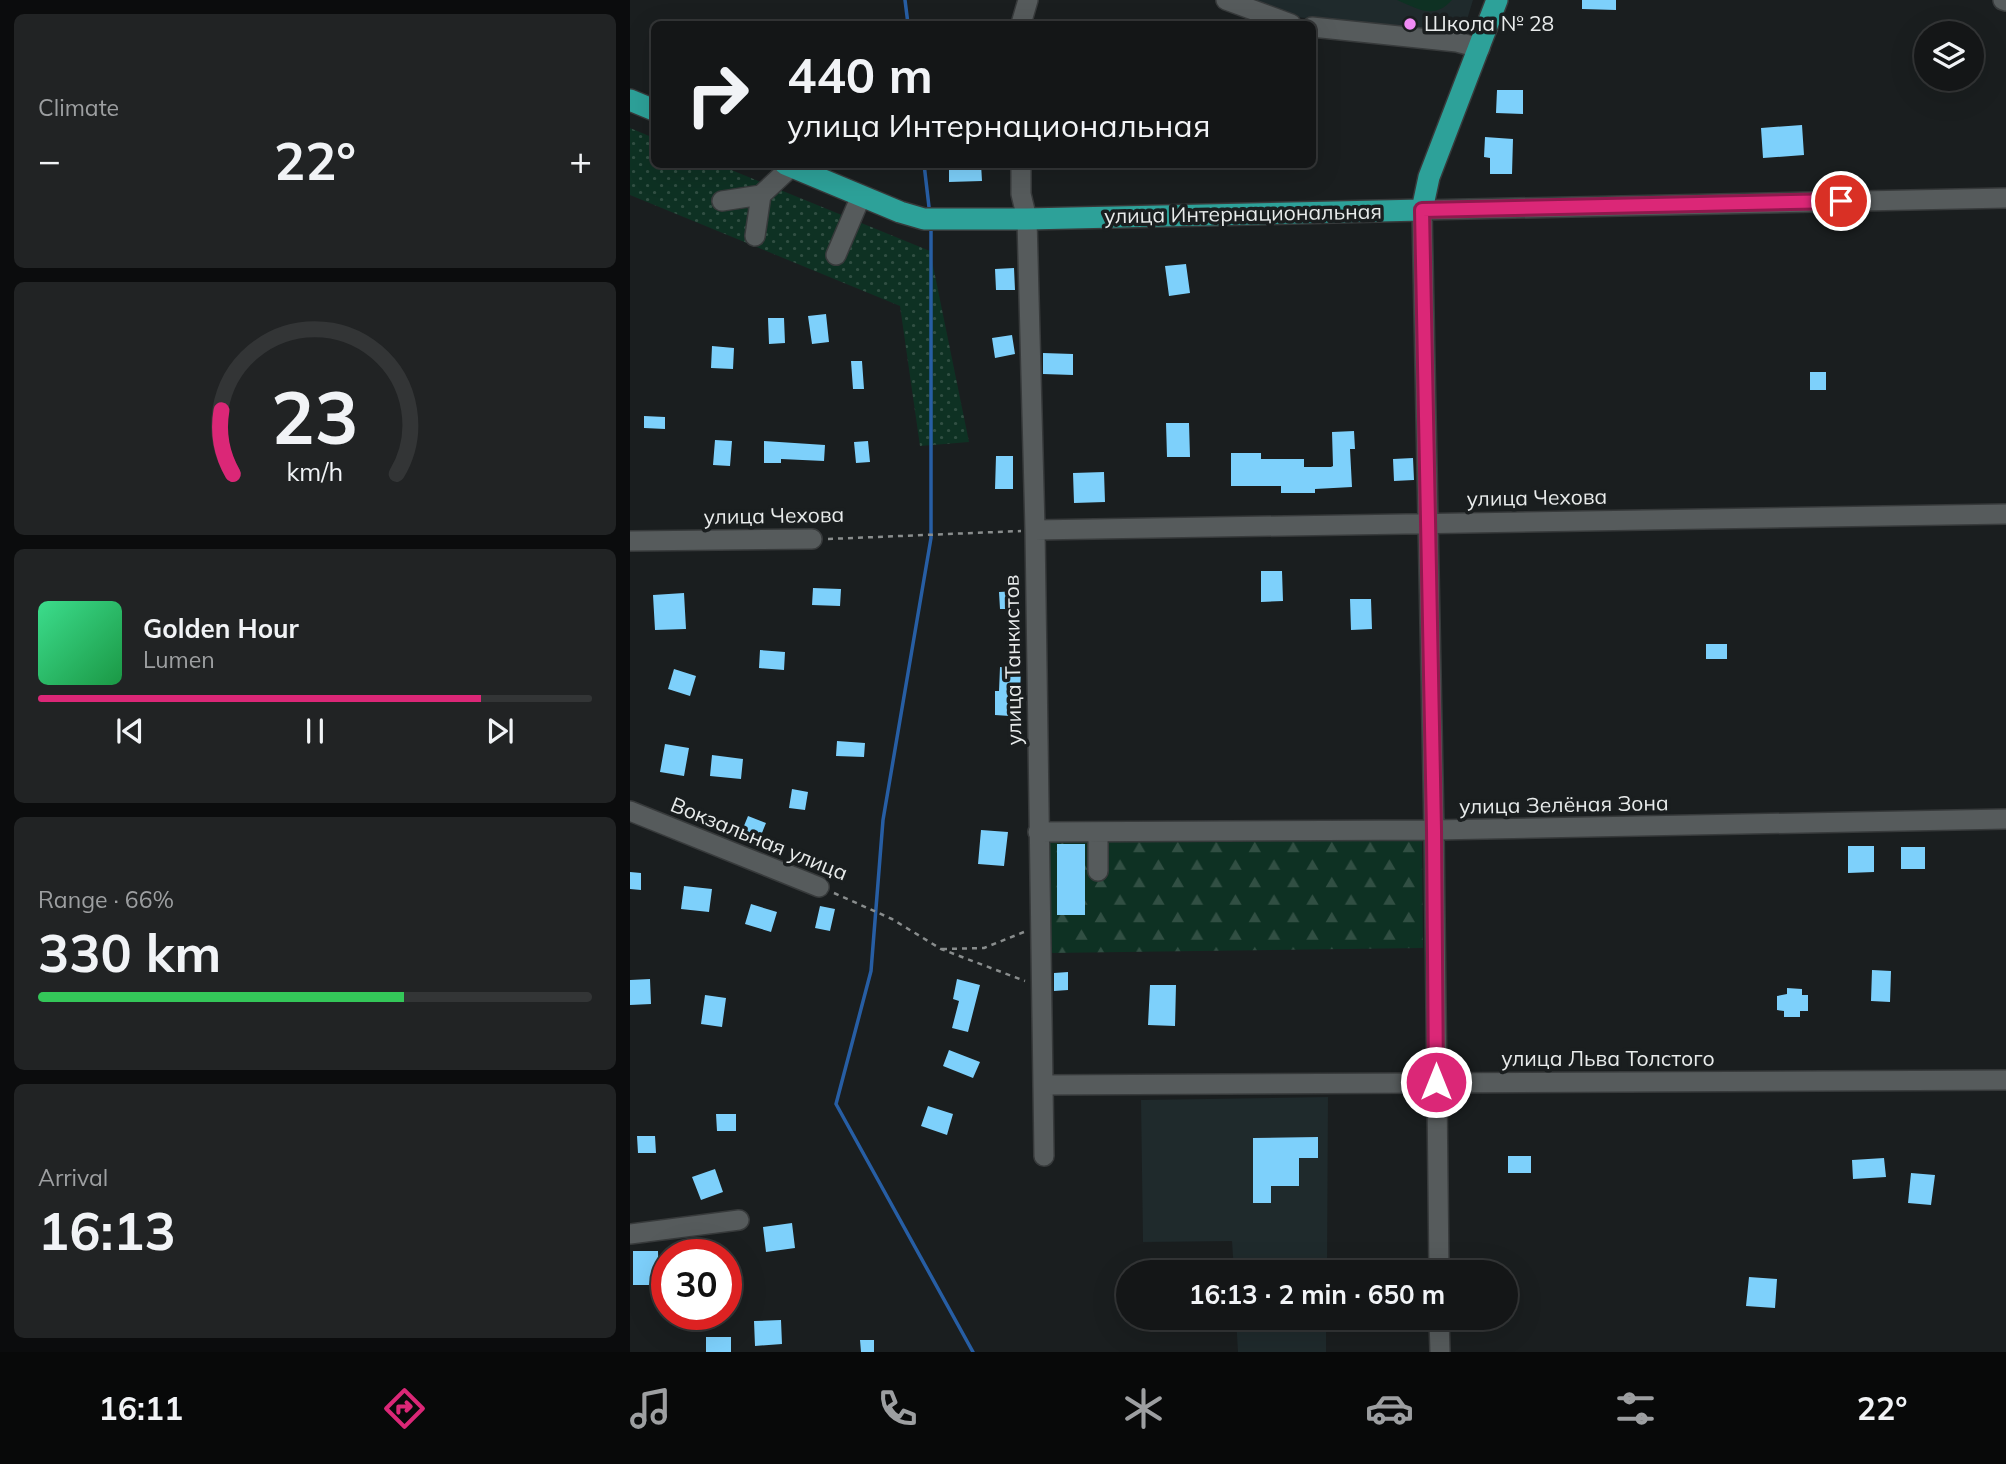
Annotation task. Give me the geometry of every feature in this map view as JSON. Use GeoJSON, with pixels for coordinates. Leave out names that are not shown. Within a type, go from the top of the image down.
{"type":"FeatureCollection","features":[{"type":"Feature","properties":{"kind":"main road"},"geometry":{"type":"LineString","coordinates":[[1422,210],[1429,177],[1497,0]]}},
{"type":"Feature","properties":{"kind":"main road"},"geometry":{"type":"LineString","coordinates":[[630,100],[651,109]]}},
{"type":"Feature","properties":{"kind":"main road","name":"улица Интернациональная"},"geometry":{"type":"LineString","coordinates":[[793,168],[900,212],[924,219],[1422,210]]}},
{"type":"Feature","properties":{"kind":"street"},"geometry":{"type":"LineString","coordinates":[[1022,21],[1028,0]]}},
{"type":"Feature","properties":{"kind":"street"},"geometry":{"type":"LineString","coordinates":[[1226,0],[1283,21]]}},
{"type":"Feature","properties":{"kind":"street"},"geometry":{"type":"LineString","coordinates":[[1316,27],[1457,42],[1479,48]]}},
{"type":"Feature","properties":{"kind":"street"},"geometry":{"type":"LineString","coordinates":[[755,236],[761,195],[786,168]]}},
{"type":"Feature","properties":{"kind":"street","name":"улица Танкистов"},"geometry":{"type":"LineString","coordinates":[[1021,168],[1021,194],[1027,219],[1035,530],[1044,1156]]}},
{"type":"Feature","properties":{"kind":"street"},"geometry":{"type":"LineString","coordinates":[[722,201],[761,195]]}},
{"type":"Feature","properties":{"kind":"street"},"geometry":{"type":"LineString","coordinates":[[836,255],[861,196]]}},
{"type":"Feature","properties":{"kind":"street","name":"улица Интернациональная"},"geometry":{"type":"LineString","coordinates":[[1422,210],[2006,198]]}},
{"type":"Feature","properties":{"kind":"street"},"geometry":{"type":"LineString","coordinates":[[1422,210],[1439,1260]]}},
{"type":"Feature","properties":{"kind":"street","name":"улица Чехова"},"geometry":{"type":"LineString","coordinates":[[1035,530],[2006,514]]}},
{"type":"Feature","properties":{"kind":"street","name":"улица Чехова"},"geometry":{"type":"LineString","coordinates":[[630,541],[812,539]]}},
{"type":"Feature","properties":{"kind":"street","name":"Вокзальная улица"},"geometry":{"type":"LineString","coordinates":[[630,811],[819,887]]}},
{"type":"Feature","properties":{"kind":"street","name":"улица Зелёная Зона"},"geometry":{"type":"LineString","coordinates":[[1038,832],[1434,830],[2006,819]]}},
{"type":"Feature","properties":{"kind":"street"},"geometry":{"type":"LineString","coordinates":[[1098,832],[1098,871]]}},
{"type":"Feature","properties":{"kind":"street","name":"улица Льва Толстого"},"geometry":{"type":"LineString","coordinates":[[1043,1085],[2006,1080]]}},
{"type":"Feature","properties":{"kind":"street"},"geometry":{"type":"LineString","coordinates":[[630,1234],[738,1220]]}},
{"type":"Feature","properties":{"kind":"street"},"geometry":{"type":"LineString","coordinates":[[1439,1330],[1440,1352]]}},
{"type":"Feature","properties":{"kind":"path","name":"улица Чехова"},"geometry":{"type":"LineString","coordinates":[[812,539],[1035,530]]}},
{"type":"Feature","properties":{"kind":"path","name":"Вокзальная улица"},"geometry":{"type":"LineString","coordinates":[[819,887],[892,919],[941,949]]}},
{"type":"Feature","properties":{"kind":"path"},"geometry":{"type":"LineString","coordinates":[[941,949],[984,948],[1040,925]]}},
{"type":"Feature","properties":{"kind":"path"},"geometry":{"type":"LineString","coordinates":[[941,949],[1041,987]]}},
{"type":"Feature","properties":{"kind":"shaded area","name":"Школа № 28"},"geometry":{"type":"Polygon","coordinates":[[[1251,0],[1473,0],[1462,36],[1297,17],[1251,0]]]}},
{"type":"Feature","properties":{"kind":"shaded area"},"geometry":{"type":"Polygon","coordinates":[[[1328,1097],[1327,1260],[1233,1260],[1232,1241],[1143,1242],[1141,1100],[1328,1097]]]}},
{"type":"Feature","properties":{"kind":"shaded area"},"geometry":{"type":"Polygon","coordinates":[[[1237,1330],[1326,1330],[1326,1352],[1238,1352],[1237,1330]]]}},
{"type":"Feature","properties":{"kind":"green space"},"geometry":{"type":"Polygon","coordinates":[[[1397,0],[1452,0],[1439,10],[1426,11],[1397,0]]]}},
{"type":"Feature","properties":{"kind":"green space"},"geometry":{"type":"Polygon","coordinates":[[[630,128],[651,137],[651,168],[726,168],[930,251],[969,442],[920,446],[900,306],[630,195],[630,128]]]}},
{"type":"Feature","properties":{"kind":"green space"},"geometry":{"type":"Polygon","coordinates":[[[1422,837],[1423,948],[1050,953],[1045,839],[1422,837]]]}},
{"type":"Feature","properties":{"kind":"building"},"geometry":{"type":"Polygon","coordinates":[[[1582,0],[1616,0],[1616,10],[1582,9],[1582,0]]]}},
{"type":"Feature","properties":{"kind":"building"},"geometry":{"type":"Polygon","coordinates":[[[1497,90],[1523,90],[1523,114],[1496,113],[1497,90]]]}},
{"type":"Feature","properties":{"kind":"building"},"geometry":{"type":"Polygon","coordinates":[[[1802,125],[1804,155],[1763,158],[1761,128],[1802,125]]]}},
{"type":"Feature","properties":{"kind":"building"},"geometry":{"type":"Polygon","coordinates":[[[1485,137],[1513,139],[1512,174],[1490,174],[1490,158],[1484,157],[1485,137]]]}},
{"type":"Feature","properties":{"kind":"building"},"geometry":{"type":"Polygon","coordinates":[[[949,168],[981,168],[982,181],[949,182],[949,168]]]}},
{"type":"Feature","properties":{"kind":"building"},"geometry":{"type":"Polygon","coordinates":[[[1186,264],[1190,293],[1169,296],[1165,266],[1186,264]]]}},
{"type":"Feature","properties":{"kind":"building"},"geometry":{"type":"Polygon","coordinates":[[[1014,268],[1015,290],[996,290],[995,269],[1014,268]]]}},
{"type":"Feature","properties":{"kind":"building"},"geometry":{"type":"Polygon","coordinates":[[[826,314],[829,342],[812,344],[808,316],[826,314]]]}},
{"type":"Feature","properties":{"kind":"building"},"geometry":{"type":"Polygon","coordinates":[[[768,318],[784,318],[785,343],[769,344],[768,318]]]}},
{"type":"Feature","properties":{"kind":"building"},"geometry":{"type":"Polygon","coordinates":[[[1012,335],[1015,354],[995,358],[992,338],[1012,335]]]}},
{"type":"Feature","properties":{"kind":"building"},"geometry":{"type":"Polygon","coordinates":[[[712,346],[734,348],[733,369],[711,368],[712,346]]]}},
{"type":"Feature","properties":{"kind":"building"},"geometry":{"type":"Polygon","coordinates":[[[1043,353],[1073,354],[1073,375],[1043,374],[1043,353]]]}},
{"type":"Feature","properties":{"kind":"building"},"geometry":{"type":"Polygon","coordinates":[[[851,361],[862,361],[864,389],[853,389],[851,361]]]}},
{"type":"Feature","properties":{"kind":"building"},"geometry":{"type":"Polygon","coordinates":[[[1810,372],[1826,372],[1826,390],[1810,390],[1810,372]]]}},
{"type":"Feature","properties":{"kind":"building"},"geometry":{"type":"Polygon","coordinates":[[[644,416],[665,417],[665,429],[644,428],[644,416]]]}},
{"type":"Feature","properties":{"kind":"building"},"geometry":{"type":"Polygon","coordinates":[[[1166,423],[1189,423],[1190,457],[1167,457],[1166,423]]]}},
{"type":"Feature","properties":{"kind":"building"},"geometry":{"type":"Polygon","coordinates":[[[1354,431],[1355,449],[1350,449],[1352,487],[1315,489],[1315,493],[1281,493],[1281,486],[1231,486],[1231,453],[1261,453],[1261,459],[1304,459],[1304,467],[1331,467],[1332,432],[1354,431]]]}},
{"type":"Feature","properties":{"kind":"building"},"geometry":{"type":"Polygon","coordinates":[[[715,440],[732,441],[730,466],[713,465],[715,440]]]}},
{"type":"Feature","properties":{"kind":"building"},"geometry":{"type":"Polygon","coordinates":[[[764,441],[825,445],[824,461],[781,459],[781,463],[764,463],[764,441]]]}},
{"type":"Feature","properties":{"kind":"building"},"geometry":{"type":"Polygon","coordinates":[[[868,441],[870,462],[856,463],[854,442],[868,441]]]}},
{"type":"Feature","properties":{"kind":"building"},"geometry":{"type":"Polygon","coordinates":[[[996,456],[1013,456],[1013,489],[995,489],[996,456]]]}},
{"type":"Feature","properties":{"kind":"building"},"geometry":{"type":"Polygon","coordinates":[[[1413,458],[1414,480],[1394,481],[1393,459],[1413,458]]]}},
{"type":"Feature","properties":{"kind":"building"},"geometry":{"type":"Polygon","coordinates":[[[1104,472],[1105,502],[1074,503],[1073,473],[1104,472]]]}},
{"type":"Feature","properties":{"kind":"building"},"geometry":{"type":"Polygon","coordinates":[[[1261,571],[1282,571],[1283,601],[1261,602],[1261,571]]]}},
{"type":"Feature","properties":{"kind":"building"},"geometry":{"type":"Polygon","coordinates":[[[813,588],[841,589],[840,606],[812,605],[813,588]]]}},
{"type":"Feature","properties":{"kind":"building"},"geometry":{"type":"Polygon","coordinates":[[[1018,591],[1018,609],[1000,609],[999,592],[1018,591]]]}},
{"type":"Feature","properties":{"kind":"building"},"geometry":{"type":"Polygon","coordinates":[[[684,593],[686,629],[655,630],[653,595],[684,593]]]}},
{"type":"Feature","properties":{"kind":"building"},"geometry":{"type":"Polygon","coordinates":[[[1350,599],[1371,599],[1372,629],[1351,630],[1350,599]]]}},
{"type":"Feature","properties":{"kind":"building"},"geometry":{"type":"Polygon","coordinates":[[[1706,644],[1727,644],[1727,659],[1706,659],[1706,644]]]}},
{"type":"Feature","properties":{"kind":"building"},"geometry":{"type":"Polygon","coordinates":[[[760,650],[785,652],[784,670],[759,668],[760,650]]]}},
{"type":"Feature","properties":{"kind":"building"},"geometry":{"type":"Polygon","coordinates":[[[1000,667],[1021,669],[1020,692],[1010,692],[1010,716],[995,715],[995,691],[999,691],[1000,667]]]}},
{"type":"Feature","properties":{"kind":"building"},"geometry":{"type":"Polygon","coordinates":[[[674,669],[696,676],[690,696],[668,689],[674,669]]]}},
{"type":"Feature","properties":{"kind":"building"},"geometry":{"type":"Polygon","coordinates":[[[837,741],[865,743],[864,757],[836,756],[837,741]]]}},
{"type":"Feature","properties":{"kind":"building"},"geometry":{"type":"Polygon","coordinates":[[[665,744],[689,748],[684,776],[660,772],[665,744]]]}},
{"type":"Feature","properties":{"kind":"building"},"geometry":{"type":"Polygon","coordinates":[[[712,755],[743,759],[741,779],[710,776],[712,755]]]}},
{"type":"Feature","properties":{"kind":"building"},"geometry":{"type":"Polygon","coordinates":[[[792,789],[808,792],[805,810],[789,808],[792,789]]]}},
{"type":"Feature","properties":{"kind":"building"},"geometry":{"type":"Polygon","coordinates":[[[748,816],[766,823],[757,845],[739,838],[748,816]]]}},
{"type":"Feature","properties":{"kind":"building"},"geometry":{"type":"Polygon","coordinates":[[[981,830],[1008,832],[1004,866],[978,864],[981,830]]]}},
{"type":"Feature","properties":{"kind":"building"},"geometry":{"type":"Polygon","coordinates":[[[1057,844],[1085,844],[1085,915],[1057,915],[1057,844]]]}},
{"type":"Feature","properties":{"kind":"building"},"geometry":{"type":"Polygon","coordinates":[[[1848,846],[1874,846],[1874,872],[1848,873],[1848,846]]]}},
{"type":"Feature","properties":{"kind":"building"},"geometry":{"type":"Polygon","coordinates":[[[1901,847],[1925,847],[1925,869],[1901,869],[1901,847]]]}},
{"type":"Feature","properties":{"kind":"building"},"geometry":{"type":"Polygon","coordinates":[[[630,872],[641,873],[641,890],[630,889],[630,872]]]}},
{"type":"Feature","properties":{"kind":"building"},"geometry":{"type":"Polygon","coordinates":[[[684,886],[712,889],[709,912],[681,909],[684,886]]]}},
{"type":"Feature","properties":{"kind":"building"},"geometry":{"type":"Polygon","coordinates":[[[751,904],[777,912],[771,932],[745,924],[751,904]]]}},
{"type":"Feature","properties":{"kind":"building"},"geometry":{"type":"Polygon","coordinates":[[[820,906],[835,909],[830,931],[815,928],[820,906]]]}},
{"type":"Feature","properties":{"kind":"building"},"geometry":{"type":"Polygon","coordinates":[[[1872,970],[1891,971],[1890,1002],[1871,1001],[1872,970]]]}},
{"type":"Feature","properties":{"kind":"building"},"geometry":{"type":"Polygon","coordinates":[[[1068,972],[1068,990],[1054,991],[1054,973],[1068,972]]]}},
{"type":"Feature","properties":{"kind":"building"},"geometry":{"type":"Polygon","coordinates":[[[650,979],[651,1004],[630,1005],[630,980],[650,979]]]}},
{"type":"Feature","properties":{"kind":"building"},"geometry":{"type":"Polygon","coordinates":[[[957,979],[980,985],[968,1032],[952,1028],[959,1001],[953,999],[957,979]]]}},
{"type":"Feature","properties":{"kind":"building"},"geometry":{"type":"Polygon","coordinates":[[[1150,985],[1176,985],[1175,1026],[1148,1025],[1150,985]]]}},
{"type":"Feature","properties":{"kind":"building"},"geometry":{"type":"Polygon","coordinates":[[[1787,988],[1802,989],[1802,995],[1808,995],[1808,1011],[1800,1011],[1800,1017],[1784,1017],[1784,1011],[1777,1010],[1777,996],[1787,994],[1787,988]]]}},
{"type":"Feature","properties":{"kind":"building"},"geometry":{"type":"Polygon","coordinates":[[[705,995],[726,998],[722,1027],[701,1024],[705,995]]]}},
{"type":"Feature","properties":{"kind":"building"},"geometry":{"type":"Polygon","coordinates":[[[949,1050],[980,1062],[973,1078],[943,1066],[949,1050]]]}},
{"type":"Feature","properties":{"kind":"building"},"geometry":{"type":"Polygon","coordinates":[[[928,1106],[953,1114],[947,1135],[921,1126],[928,1106]]]}},
{"type":"Feature","properties":{"kind":"building"},"geometry":{"type":"Polygon","coordinates":[[[716,1114],[736,1114],[736,1131],[717,1131],[716,1114]]]}},
{"type":"Feature","properties":{"kind":"building"},"geometry":{"type":"Polygon","coordinates":[[[637,1136],[655,1136],[656,1153],[638,1153],[637,1136]]]}},
{"type":"Feature","properties":{"kind":"building"},"geometry":{"type":"Polygon","coordinates":[[[1318,1137],[1318,1158],[1299,1158],[1299,1186],[1271,1186],[1271,1203],[1253,1203],[1253,1138],[1318,1137]]]}},
{"type":"Feature","properties":{"kind":"building"},"geometry":{"type":"Polygon","coordinates":[[[1508,1156],[1531,1156],[1531,1173],[1508,1173],[1508,1156]]]}},
{"type":"Feature","properties":{"kind":"building"},"geometry":{"type":"Polygon","coordinates":[[[1884,1158],[1886,1177],[1853,1179],[1852,1160],[1884,1158]]]}},
{"type":"Feature","properties":{"kind":"building"},"geometry":{"type":"Polygon","coordinates":[[[715,1169],[723,1192],[701,1200],[692,1177],[715,1169]]]}},
{"type":"Feature","properties":{"kind":"building"},"geometry":{"type":"Polygon","coordinates":[[[1911,1173],[1935,1175],[1931,1205],[1908,1203],[1911,1173]]]}},
{"type":"Feature","properties":{"kind":"building"},"geometry":{"type":"Polygon","coordinates":[[[792,1223],[795,1248],[766,1252],[763,1227],[792,1223]]]}},
{"type":"Feature","properties":{"kind":"building"},"geometry":{"type":"Polygon","coordinates":[[[633,1251],[651,1251],[651,1285],[633,1285],[633,1251]]]}},
{"type":"Feature","properties":{"kind":"building"},"geometry":{"type":"Polygon","coordinates":[[[1749,1277],[1777,1279],[1775,1308],[1746,1306],[1749,1277]]]}},
{"type":"Feature","properties":{"kind":"building"},"geometry":{"type":"Polygon","coordinates":[[[781,1320],[782,1344],[755,1346],[754,1321],[781,1320]]]}},
{"type":"Feature","properties":{"kind":"building"},"geometry":{"type":"Polygon","coordinates":[[[706,1337],[731,1337],[731,1352],[706,1352],[706,1337]]]}},
{"type":"Feature","properties":{"kind":"building"},"geometry":{"type":"Polygon","coordinates":[[[860,1340],[874,1340],[874,1352],[861,1352],[860,1340]]]}},
{"type":"Feature","properties":{"kind":"waterway"},"geometry":{"type":"LineString","coordinates":[[905,0],[908,21]]}},
{"type":"Feature","properties":{"kind":"waterway"},"geometry":{"type":"LineString","coordinates":[[924,168],[929,207]]}},
{"type":"Feature","properties":{"kind":"waterway"},"geometry":{"type":"LineString","coordinates":[[931,227],[931,538],[883,820],[871,971],[836,1104],[973,1352]]}},
{"type":"Feature","properties":{"kind":"place","name":"Школа № 28"},"geometry":{"type":"Point","coordinates":[1410,24]}},
{"type":"Feature","properties":{"kind":"route"},"geometry":{"type":"LineString","coordinates":[[1436,1082],[1422,210],[1841,201]]}}]}
